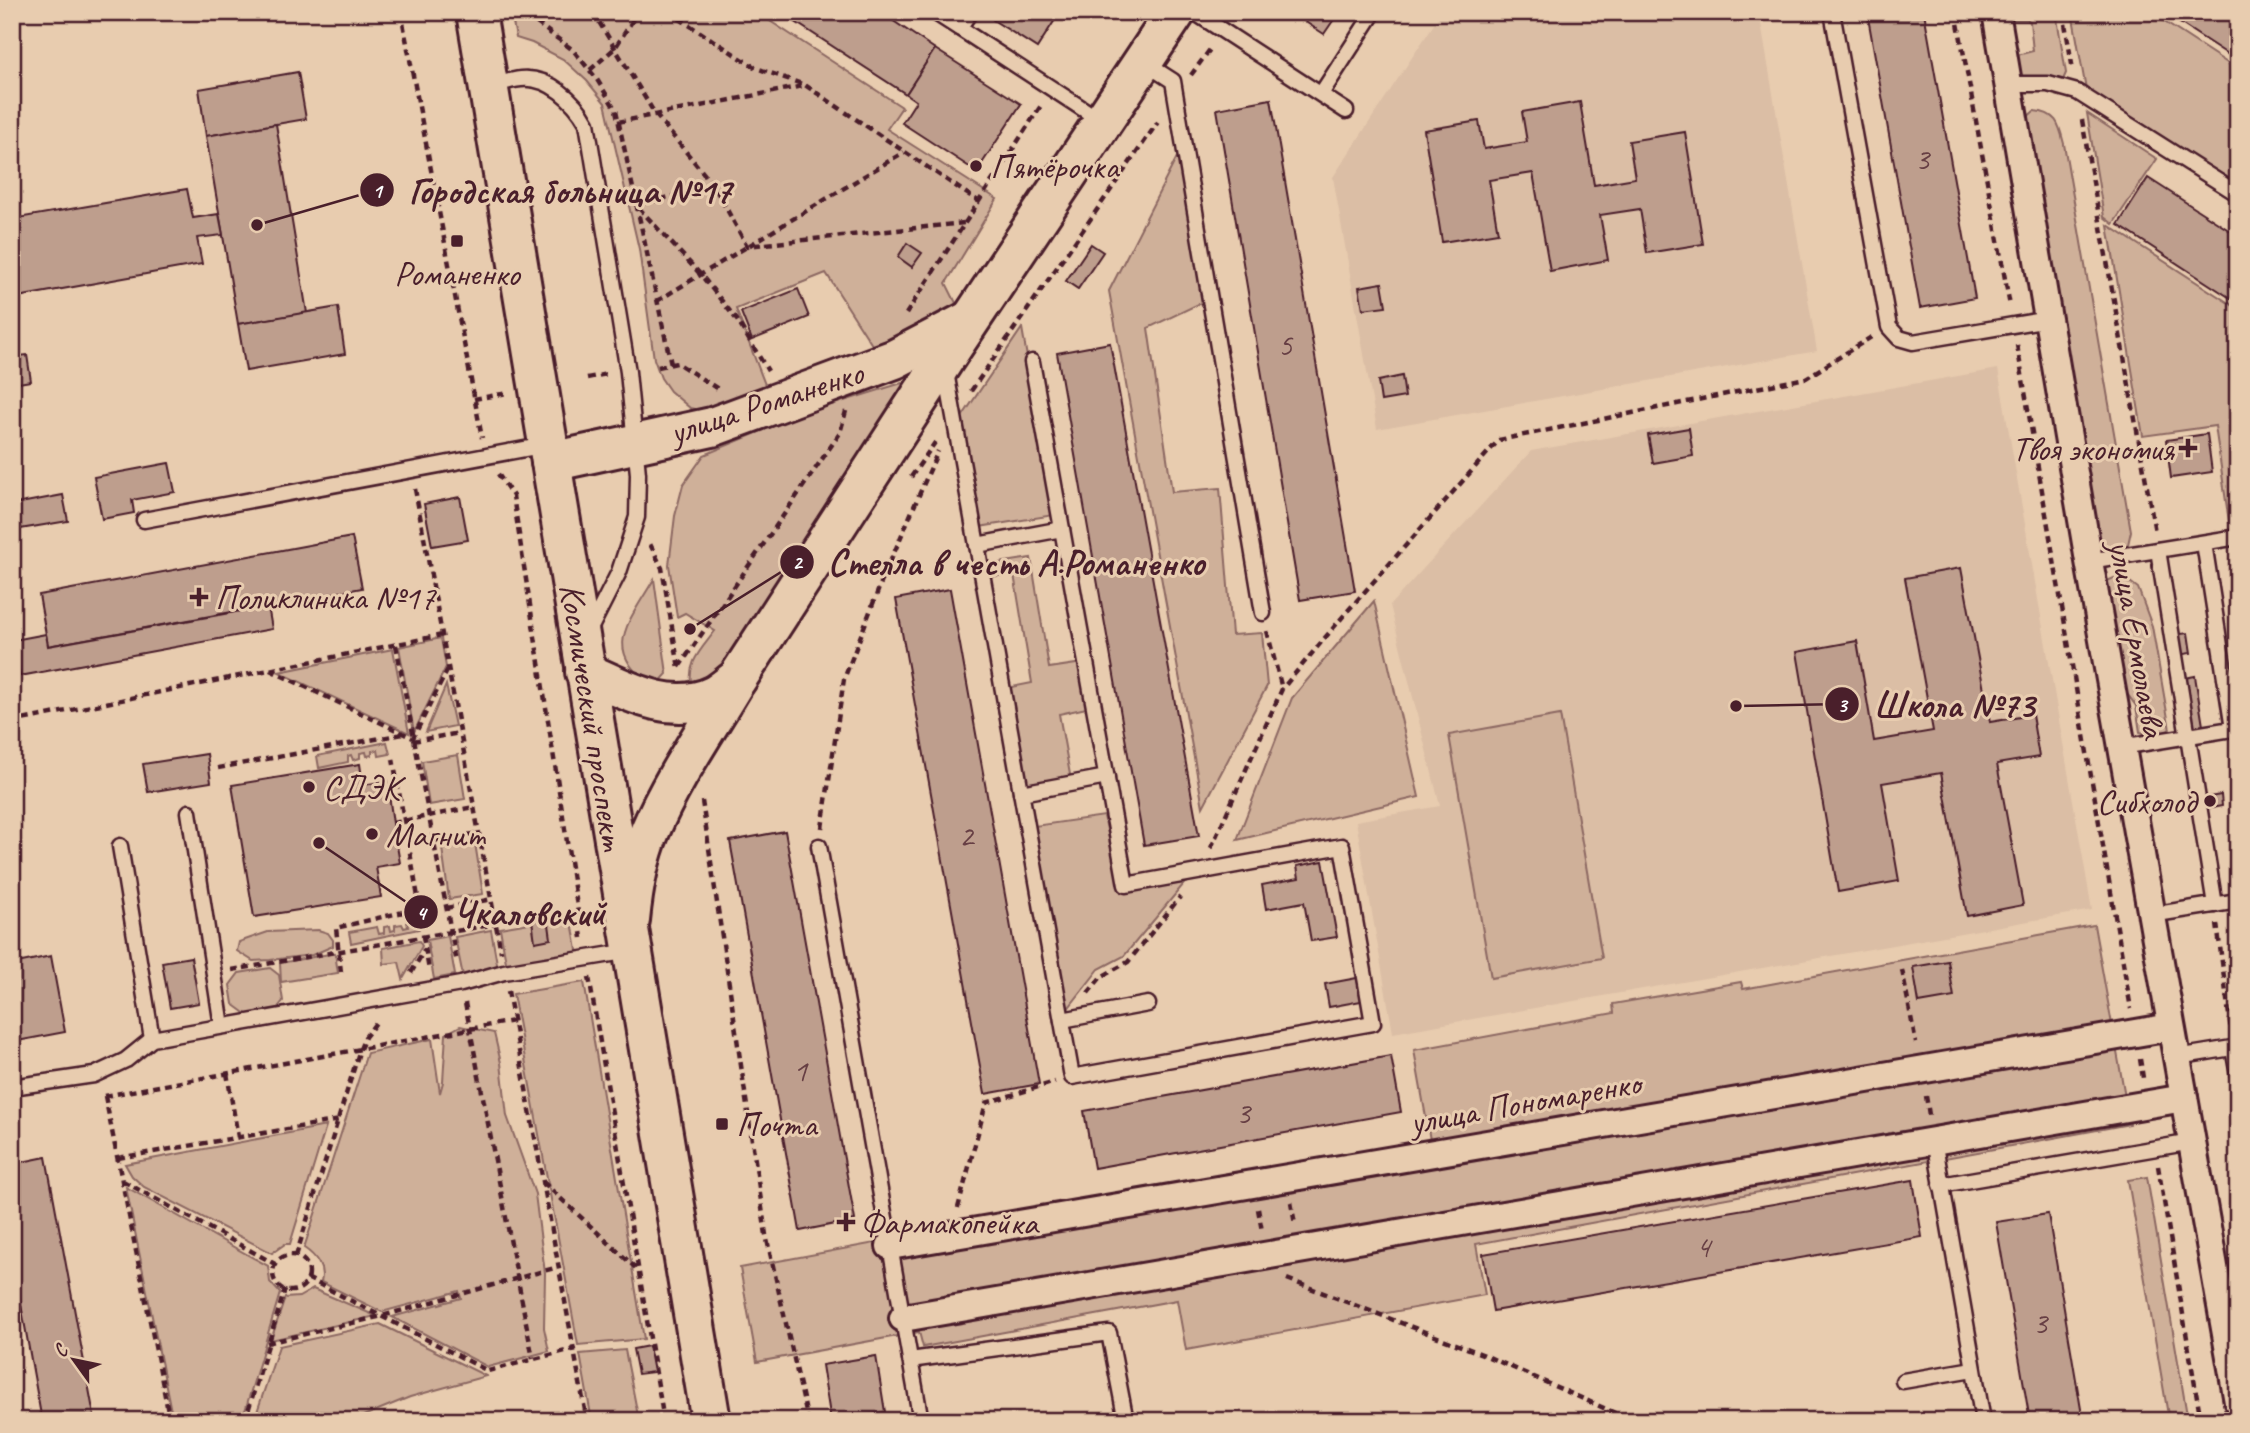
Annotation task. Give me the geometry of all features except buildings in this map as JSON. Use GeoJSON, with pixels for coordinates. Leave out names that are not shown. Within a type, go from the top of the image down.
{"type":"FeatureCollection","features":[{"type":"Feature","properties":{"kind":"main road","name":"Космический проспект"},"geometry":{"type":"LineString","coordinates":[[476,12],[711,1421]]}},
{"type":"Feature","properties":{"kind":"main road","name":"улица Романенко"},"geometry":{"type":"LineString","coordinates":[[583,659],[649,700],[683,703],[714,696],[737,679],[944,360],[1176,12]]}},
{"type":"Feature","properties":{"kind":"main road","name":"улица Романенко"},"geometry":{"type":"LineString","coordinates":[[549,454],[635,443],[712,427],[895,359],[973,318]]}},
{"type":"Feature","properties":{"kind":"main road"},"geometry":{"type":"LineString","coordinates":[[630,944],[634,886],[650,832],[737,679]]}},
{"type":"Feature","properties":{"kind":"street","name":"улица Ермолаева"},"geometry":{"type":"LineString","coordinates":[[1996,12],[2088,561],[2238,1402]]}},
{"type":"Feature","properties":{"kind":"street","name":"улица Пономаренко"},"geometry":{"type":"LineString","coordinates":[[890,1246],[2171,1027]]}},
{"type":"Feature","properties":{"kind":"street"},"geometry":{"type":"LineString","coordinates":[[903,1318],[2184,1098]]}},
{"type":"Feature","properties":{"kind":"lane"},"geometry":{"type":"LineString","coordinates":[[934,12],[1104,122]]}},
{"type":"Feature","properties":{"kind":"lane"},"geometry":{"type":"LineString","coordinates":[[959,28],[970,12]]}},
{"type":"Feature","properties":{"kind":"lane"},"geometry":{"type":"LineString","coordinates":[[1195,12],[1346,111]]}},
{"type":"Feature","properties":{"kind":"lane"},"geometry":{"type":"LineString","coordinates":[[1321,94],[1374,12]]}},
{"type":"Feature","properties":{"kind":"lane"},"geometry":{"type":"LineString","coordinates":[[1832,12],[1889,327],[1899,338],[1913,342],[2048,319]]}},
{"type":"Feature","properties":{"kind":"lane"},"geometry":{"type":"LineString","coordinates":[[1144,61],[1173,81],[1263,613]]}},
{"type":"Feature","properties":{"kind":"lane"},"geometry":{"type":"LineString","coordinates":[[488,87],[524,79],[544,83],[565,95],[578,107],[587,123],[628,372],[638,474],[637,517],[620,572],[583,659]]}},
{"type":"Feature","properties":{"kind":"lane"},"geometry":{"type":"LineString","coordinates":[[2008,84],[2048,84],[2077,92],[2238,194]]}},
{"type":"Feature","properties":{"kind":"lane"},"geometry":{"type":"LineString","coordinates":[[944,360],[1021,793],[1065,1019],[1072,1077],[1373,1023],[1342,846],[1126,886],[1032,362]]}},
{"type":"Feature","properties":{"kind":"lane"},"geometry":{"type":"LineString","coordinates":[[144,520],[485,457],[549,454]]}},
{"type":"Feature","properties":{"kind":"lane"},"geometry":{"type":"LineString","coordinates":[[977,545],[1062,529]]}},
{"type":"Feature","properties":{"kind":"lane"},"geometry":{"type":"LineString","coordinates":[[2088,561],[2238,537]]}},
{"type":"Feature","properties":{"kind":"lane"},"geometry":{"type":"LineString","coordinates":[[2121,747],[2235,728],[2204,543]]}},
{"type":"Feature","properties":{"kind":"lane"},"geometry":{"type":"LineString","coordinates":[[2158,550],[2215,905]]}},
{"type":"Feature","properties":{"kind":"lane"},"geometry":{"type":"LineString","coordinates":[[1021,793],[1107,778]]}},
{"type":"Feature","properties":{"kind":"lane"},"geometry":{"type":"LineString","coordinates":[[189,812],[222,1026]]}},
{"type":"Feature","properties":{"kind":"lane"},"geometry":{"type":"LineString","coordinates":[[120,846],[152,1039]]}},
{"type":"Feature","properties":{"kind":"lane"},"geometry":{"type":"LineString","coordinates":[[819,846],[921,1421]]}},
{"type":"Feature","properties":{"kind":"lane"},"geometry":{"type":"LineString","coordinates":[[2151,915],[2238,901]]}},
{"type":"Feature","properties":{"kind":"lane"},"geometry":{"type":"LineString","coordinates":[[12,1087],[94,1075],[126,1060],[152,1039],[461,984],[504,972],[586,959],[630,944]]}},
{"type":"Feature","properties":{"kind":"lane"},"geometry":{"type":"LineString","coordinates":[[1065,1019],[1148,1004]]}},
{"type":"Feature","properties":{"kind":"lane"},"geometry":{"type":"LineString","coordinates":[[2176,1057],[2235,1047],[2238,1075]]}},
{"type":"Feature","properties":{"kind":"lane"},"geometry":{"type":"LineString","coordinates":[[1934,1140],[1983,1421]]}},
{"type":"Feature","properties":{"kind":"lane"},"geometry":{"type":"LineString","coordinates":[[1941,1185],[2192,1142]]}},
{"type":"Feature","properties":{"kind":"lane"},"geometry":{"type":"LineString","coordinates":[[910,1360],[1109,1333],[1126,1421]]}},
{"type":"Feature","properties":{"kind":"lane"},"geometry":{"type":"LineString","coordinates":[[1903,1381],[1973,1369]]}},
{"type":"Feature","properties":{"kind":"path"},"geometry":{"type":"LineString","coordinates":[[401,12],[485,457],[513,496],[586,959],[664,1421]]}},
{"type":"Feature","properties":{"kind":"path"},"geometry":{"type":"LineString","coordinates":[[533,12],[534,21],[573,50],[590,70],[616,110],[671,364]]}},
{"type":"Feature","properties":{"kind":"path"},"geometry":{"type":"LineString","coordinates":[[593,12],[655,114],[714,186],[747,246]]}},
{"type":"Feature","properties":{"kind":"path"},"geometry":{"type":"LineString","coordinates":[[590,70],[615,48],[638,12]]}},
{"type":"Feature","properties":{"kind":"path"},"geometry":{"type":"LineString","coordinates":[[669,12],[756,68],[805,85],[978,201]]}},
{"type":"Feature","properties":{"kind":"path"},"geometry":{"type":"LineString","coordinates":[[1956,12],[2115,912]]}},
{"type":"Feature","properties":{"kind":"path"},"geometry":{"type":"LineString","coordinates":[[2063,12],[2158,550]]}},
{"type":"Feature","properties":{"kind":"path"},"geometry":{"type":"LineString","coordinates":[[819,846],[844,679],[880,583],[953,417],[1223,31]]}},
{"type":"Feature","properties":{"kind":"path"},"geometry":{"type":"LineString","coordinates":[[618,122],[805,85]]}},
{"type":"Feature","properties":{"kind":"path"},"geometry":{"type":"LineString","coordinates":[[657,301],[904,152]]}},
{"type":"Feature","properties":{"kind":"path"},"geometry":{"type":"LineString","coordinates":[[636,205],[714,186]]}},
{"type":"Feature","properties":{"kind":"path"},"geometry":{"type":"LineString","coordinates":[[636,205],[701,275],[737,320],[774,381]]}},
{"type":"Feature","properties":{"kind":"path"},"geometry":{"type":"LineString","coordinates":[[747,246],[965,223]]}},
{"type":"Feature","properties":{"kind":"path"},"geometry":{"type":"LineString","coordinates":[[1065,1019],[1101,977],[1128,962],[1200,872],[1282,689],[1499,440],[1806,378],[1889,327]]}},
{"type":"Feature","properties":{"kind":"path"},"geometry":{"type":"LineString","coordinates":[[587,379],[607,374]]}},
{"type":"Feature","properties":{"kind":"path"},"geometry":{"type":"LineString","coordinates":[[474,399],[511,393]]}},
{"type":"Feature","properties":{"kind":"path"},"geometry":{"type":"LineString","coordinates":[[412,470],[587,1421]]}},
{"type":"Feature","properties":{"kind":"path"},"geometry":{"type":"LineString","coordinates":[[637,517],[662,568],[680,667],[683,703]]}},
{"type":"Feature","properties":{"kind":"path"},"geometry":{"type":"LineString","coordinates":[[1263,613],[1282,689]]}},
{"type":"Feature","properties":{"kind":"path"},"geometry":{"type":"LineString","coordinates":[[12,722],[442,635]]}},
{"type":"Feature","properties":{"kind":"path"},"geometry":{"type":"LineString","coordinates":[[396,645],[533,1359]]}},
{"type":"Feature","properties":{"kind":"path"},"geometry":{"type":"LineString","coordinates":[[413,740],[448,668]]}},
{"type":"Feature","properties":{"kind":"path"},"geometry":{"type":"LineString","coordinates":[[270,670],[413,740],[460,733]]}},
{"type":"Feature","properties":{"kind":"path"},"geometry":{"type":"LineString","coordinates":[[218,768],[404,734]]}},
{"type":"Feature","properties":{"kind":"path"},"geometry":{"type":"LineString","coordinates":[[341,972],[336,928],[420,908],[393,759]]}},
{"type":"Feature","properties":{"kind":"path"},"geometry":{"type":"LineString","coordinates":[[701,794],[766,1236],[808,1421]]}},
{"type":"Feature","properties":{"kind":"path"},"geometry":{"type":"LineString","coordinates":[[393,822],[474,807]]}},
{"type":"Feature","properties":{"kind":"path"},"geometry":{"type":"LineString","coordinates":[[433,841],[479,833]]}},
{"type":"Feature","properties":{"kind":"path"},"geometry":{"type":"LineString","coordinates":[[446,908],[492,899]]}},
{"type":"Feature","properties":{"kind":"path"},"geometry":{"type":"LineString","coordinates":[[2215,905],[2235,1047]]}},
{"type":"Feature","properties":{"kind":"path"},"geometry":{"type":"LineString","coordinates":[[215,973],[496,924]]}},
{"type":"Feature","properties":{"kind":"path"},"geometry":{"type":"LineString","coordinates":[[423,936],[432,988]]}},
{"type":"Feature","properties":{"kind":"path"},"geometry":{"type":"LineString","coordinates":[[296,1256],[360,1049],[365,1037],[397,994]]}},
{"type":"Feature","properties":{"kind":"path"},"geometry":{"type":"LineString","coordinates":[[106,1096],[513,1021]]}},
{"type":"Feature","properties":{"kind":"path"},"geometry":{"type":"LineString","coordinates":[[101,1071],[170,1421]]}},
{"type":"Feature","properties":{"kind":"path"},"geometry":{"type":"LineString","coordinates":[[226,1073],[238,1137]]}},
{"type":"Feature","properties":{"kind":"path"},"geometry":{"type":"LineString","coordinates":[[950,1236],[986,1103],[1072,1077]]}},
{"type":"Feature","properties":{"kind":"path"},"geometry":{"type":"LineString","coordinates":[[118,1158],[340,1120]]}},
{"type":"Feature","properties":{"kind":"path"},"geometry":{"type":"LineString","coordinates":[[1274,1180],[1291,1202],[1295,1225],[1280,1253],[1261,1230],[1258,1208],[1274,1180]]}},
{"type":"Feature","properties":{"kind":"path"},"geometry":{"type":"LineString","coordinates":[[122,1181],[275,1264]]}},
{"type":"Feature","properties":{"kind":"path"},"geometry":{"type":"LineString","coordinates":[[543,1181],[639,1271]]}},
{"type":"Feature","properties":{"kind":"path"},"geometry":{"type":"LineString","coordinates":[[284,1256],[296,1256],[307,1266],[307,1278],[295,1290],[285,1289],[275,1280],[275,1264],[284,1256]]}},
{"type":"Feature","properties":{"kind":"path"},"geometry":{"type":"LineString","coordinates":[[1237,1260],[1482,1354],[1633,1421]]}},
{"type":"Feature","properties":{"kind":"path"},"geometry":{"type":"LineString","coordinates":[[267,1343],[382,1316],[558,1267]]}},
{"type":"Feature","properties":{"kind":"path"},"geometry":{"type":"LineString","coordinates":[[307,1278],[488,1371],[573,1349]]}},
{"type":"Feature","properties":{"kind":"path"},"geometry":{"type":"LineString","coordinates":[[245,1421],[285,1289]]}},
{"type":"Feature","properties":{"kind":"shaded area"},"geometry":{"type":"Polygon","coordinates":[[[511,12],[756,12],[902,107],[887,129],[997,199],[946,283],[958,307],[874,348],[826,273],[736,309],[767,390],[710,413],[690,408],[670,391],[661,378],[654,359],[639,249],[605,103],[587,81],[563,59],[516,38],[511,12]]]}},
{"type":"Feature","properties":{"kind":"shaded area"},"geometry":{"type":"Polygon","coordinates":[[[1442,12],[1759,12],[1817,351],[1377,429],[1333,177],[1442,12]]]}},
{"type":"Feature","properties":{"kind":"shaded area"},"geometry":{"type":"Polygon","coordinates":[[[2008,12],[2056,12],[2066,73],[2063,80],[2025,82],[2019,71],[2017,55],[2033,51],[2030,22],[2027,19],[2010,19],[2008,12]]]}},
{"type":"Feature","properties":{"kind":"shaded area"},"geometry":{"type":"Polygon","coordinates":[[[2072,12],[2149,12],[2238,70],[2238,187],[2086,90],[2072,12]]]}},
{"type":"Feature","properties":{"kind":"shaded area"},"geometry":{"type":"Polygon","coordinates":[[[2034,111],[2048,114],[2056,121],[2064,144],[2131,531],[2127,549],[2105,553],[2096,544],[2025,119],[2034,111]]]}},
{"type":"Feature","properties":{"kind":"shaded area"},"geometry":{"type":"Polygon","coordinates":[[[2087,113],[2157,159],[2113,224],[2104,217],[2087,113]]]}},
{"type":"Feature","properties":{"kind":"shaded area"},"geometry":{"type":"Polygon","coordinates":[[[1178,155],[1205,301],[1148,328],[1172,492],[1220,488],[1232,635],[1262,633],[1267,686],[1203,807],[1109,291],[1178,155]]]}},
{"type":"Feature","properties":{"kind":"shaded area"},"geometry":{"type":"Polygon","coordinates":[[[2108,225],[2238,309],[2238,521],[2229,522],[2215,426],[2143,436],[2108,225]]]}},
{"type":"Feature","properties":{"kind":"shaded area"},"geometry":{"type":"Polygon","coordinates":[[[1022,328],[1054,515],[979,527],[960,420],[1022,328]]]}},
{"type":"Feature","properties":{"kind":"shaded area"},"geometry":{"type":"Polygon","coordinates":[[[1998,369],[2092,910],[1393,1033],[1356,821],[1440,806],[1390,605],[1531,451],[1998,369]]]}},
{"type":"Feature","properties":{"kind":"shaded area"},"geometry":{"type":"Polygon","coordinates":[[[902,383],[904,389],[730,662],[692,689],[693,664],[715,631],[685,613],[677,617],[669,565],[675,516],[683,485],[704,455],[805,413],[902,383]]]}},
{"type":"Feature","properties":{"kind":"shaded area"},"geometry":{"type":"Polygon","coordinates":[[[1031,558],[1049,668],[1083,663],[1091,707],[1059,714],[1071,780],[1024,789],[1007,688],[1032,683],[1014,574],[988,577],[986,565],[1031,558]]]}},
{"type":"Feature","properties":{"kind":"shaded area"},"geometry":{"type":"Polygon","coordinates":[[[2121,575],[2138,588],[2152,626],[2170,730],[2154,736],[2140,732],[2136,706],[2120,684],[2107,581],[2121,575]]]}},
{"type":"Feature","properties":{"kind":"shaded area"},"geometry":{"type":"Polygon","coordinates":[[[654,579],[667,674],[654,688],[637,674],[623,649],[628,623],[654,579]]]}},
{"type":"Feature","properties":{"kind":"shaded area"},"geometry":{"type":"Polygon","coordinates":[[[1374,601],[1419,797],[1237,840],[1292,698],[1374,601]]]}},
{"type":"Feature","properties":{"kind":"shaded area"},"geometry":{"type":"Polygon","coordinates":[[[441,638],[446,667],[414,732],[399,647],[441,638]]]}},
{"type":"Feature","properties":{"kind":"shaded area"},"geometry":{"type":"Polygon","coordinates":[[[393,649],[409,733],[279,672],[393,649]]]}},
{"type":"Feature","properties":{"kind":"shaded area"},"geometry":{"type":"Polygon","coordinates":[[[446,685],[455,726],[426,732],[446,685]]]}},
{"type":"Feature","properties":{"kind":"shaded area"},"geometry":{"type":"Polygon","coordinates":[[[1560,715],[1602,958],[1491,978],[1449,735],[1560,715]]]}},
{"type":"Feature","properties":{"kind":"shaded area"},"geometry":{"type":"Polygon","coordinates":[[[387,742],[390,754],[379,756],[378,750],[367,756],[366,752],[360,753],[360,758],[353,760],[351,755],[348,756],[348,762],[319,768],[317,756],[387,742]]]}},
{"type":"Feature","properties":{"kind":"shaded area"},"geometry":{"type":"Polygon","coordinates":[[[458,755],[465,799],[429,805],[422,761],[458,755]]]}},
{"type":"Feature","properties":{"kind":"shaded area"},"geometry":{"type":"Polygon","coordinates":[[[1104,816],[1121,892],[1188,879],[1124,956],[1099,969],[1066,1011],[1034,826],[1104,816]]]}},
{"type":"Feature","properties":{"kind":"shaded area"},"geometry":{"type":"Polygon","coordinates":[[[475,843],[483,894],[449,899],[442,848],[475,843]]]}},
{"type":"Feature","properties":{"kind":"shaded area"},"geometry":{"type":"Polygon","coordinates":[[[571,916],[578,956],[507,968],[500,928],[571,916]]]}},
{"type":"Feature","properties":{"kind":"shaded area"},"geometry":{"type":"Polygon","coordinates":[[[418,920],[419,929],[351,943],[349,932],[377,927],[379,934],[384,933],[384,927],[390,926],[391,931],[395,930],[395,925],[402,924],[404,928],[408,927],[407,922],[418,920]]]}},
{"type":"Feature","properties":{"kind":"shaded area"},"geometry":{"type":"Polygon","coordinates":[[[2094,925],[2130,1124],[1476,1244],[1485,1295],[1186,1350],[1177,1300],[923,1347],[919,1332],[757,1362],[740,1268],[1430,1140],[1414,1050],[1614,1013],[1613,1004],[1741,982],[1743,989],[2094,925]]]}},
{"type":"Feature","properties":{"kind":"shaded area"},"geometry":{"type":"Polygon","coordinates":[[[318,930],[328,933],[333,940],[333,946],[312,955],[253,961],[237,951],[239,942],[268,932],[318,930]]]}},
{"type":"Feature","properties":{"kind":"shaded area"},"geometry":{"type":"Polygon","coordinates":[[[491,930],[498,969],[463,976],[455,937],[491,930]]]}},
{"type":"Feature","properties":{"kind":"shaded area"},"geometry":{"type":"Polygon","coordinates":[[[448,936],[455,975],[434,979],[427,940],[448,936]]]}},
{"type":"Feature","properties":{"kind":"shaded area"},"geometry":{"type":"Polygon","coordinates":[[[419,941],[422,946],[403,979],[399,962],[384,964],[383,948],[419,941]]]}},
{"type":"Feature","properties":{"kind":"shaded area"},"geometry":{"type":"Polygon","coordinates":[[[335,953],[338,973],[281,982],[280,963],[335,953]]]}},
{"type":"Feature","properties":{"kind":"shaded area"},"geometry":{"type":"Polygon","coordinates":[[[270,968],[279,975],[283,1001],[275,1011],[248,1015],[233,1004],[230,985],[239,973],[270,968]]]}},
{"type":"Feature","properties":{"kind":"shaded area"},"geometry":{"type":"Polygon","coordinates":[[[584,982],[644,1339],[578,1345],[513,994],[584,982]]]}},
{"type":"Feature","properties":{"kind":"shaded area"},"geometry":{"type":"Polygon","coordinates":[[[460,1026],[494,1033],[501,1063],[507,1116],[535,1194],[545,1273],[544,1328],[549,1351],[488,1367],[392,1317],[461,1298],[459,1291],[382,1312],[321,1282],[322,1272],[318,1263],[304,1248],[367,1053],[432,1039],[440,1093],[446,1034],[460,1026]]]}},
{"type":"Feature","properties":{"kind":"shaded area"},"geometry":{"type":"Polygon","coordinates":[[[326,1126],[290,1244],[285,1244],[272,1253],[144,1187],[132,1176],[125,1164],[326,1126]]]}},
{"type":"Feature","properties":{"kind":"shaded area"},"geometry":{"type":"Polygon","coordinates":[[[2147,1177],[2188,1421],[2169,1421],[2128,1180],[2147,1177]]]}},
{"type":"Feature","properties":{"kind":"shaded area"},"geometry":{"type":"Polygon","coordinates":[[[126,1187],[268,1266],[270,1282],[280,1293],[242,1421],[173,1421],[126,1187]]]}},
{"type":"Feature","properties":{"kind":"shaded area"},"geometry":{"type":"Polygon","coordinates":[[[313,1289],[376,1316],[271,1340],[285,1298],[299,1297],[313,1289]]]}},
{"type":"Feature","properties":{"kind":"shaded area"},"geometry":{"type":"Polygon","coordinates":[[[380,1324],[486,1376],[410,1397],[351,1421],[254,1421],[279,1346],[380,1324]]]}},
{"type":"Feature","properties":{"kind":"shaded area"},"geometry":{"type":"Polygon","coordinates":[[[625,1350],[639,1421],[592,1421],[580,1354],[625,1350]]]}},
{"type":"Feature","properties":{"kind":"place","name":"Пятёрочка"},"geometry":{"type":"Point","coordinates":[976,166]}},
{"type":"Feature","properties":{"kind":"place","name":"Городская больница №17"},"geometry":{"type":"Point","coordinates":[257,225]}},
{"type":"Feature","properties":{"kind":"place","name":"Романенко"},"geometry":{"type":"Point","coordinates":[457,241]}},
{"type":"Feature","properties":{"kind":"place","name":"Твоя экономия"},"geometry":{"type":"Point","coordinates":[2188,448]}},
{"type":"Feature","properties":{"kind":"place","name":"Поликлиника №17"},"geometry":{"type":"Point","coordinates":[199,597]}},
{"type":"Feature","properties":{"kind":"place","name":"Стелла в честь А.Романенко"},"geometry":{"type":"Point","coordinates":[690,629]}},
{"type":"Feature","properties":{"kind":"place","name":"Школа №73"},"geometry":{"type":"Point","coordinates":[1736,706]}},
{"type":"Feature","properties":{"kind":"place","name":"СДЭК"},"geometry":{"type":"Point","coordinates":[309,787]}},
{"type":"Feature","properties":{"kind":"place","name":"Сибхолод"},"geometry":{"type":"Point","coordinates":[2210,801]}},
{"type":"Feature","properties":{"kind":"place","name":"Магнит"},"geometry":{"type":"Point","coordinates":[372,834]}},
{"type":"Feature","properties":{"kind":"place","name":"Чкаловский"},"geometry":{"type":"Point","coordinates":[319,843]}},
{"type":"Feature","properties":{"kind":"place","name":"Почта"},"geometry":{"type":"Point","coordinates":[722,1124]}},
{"type":"Feature","properties":{"kind":"place","name":"Фармакопейка"},"geometry":{"type":"Point","coordinates":[846,1222]}}]}
